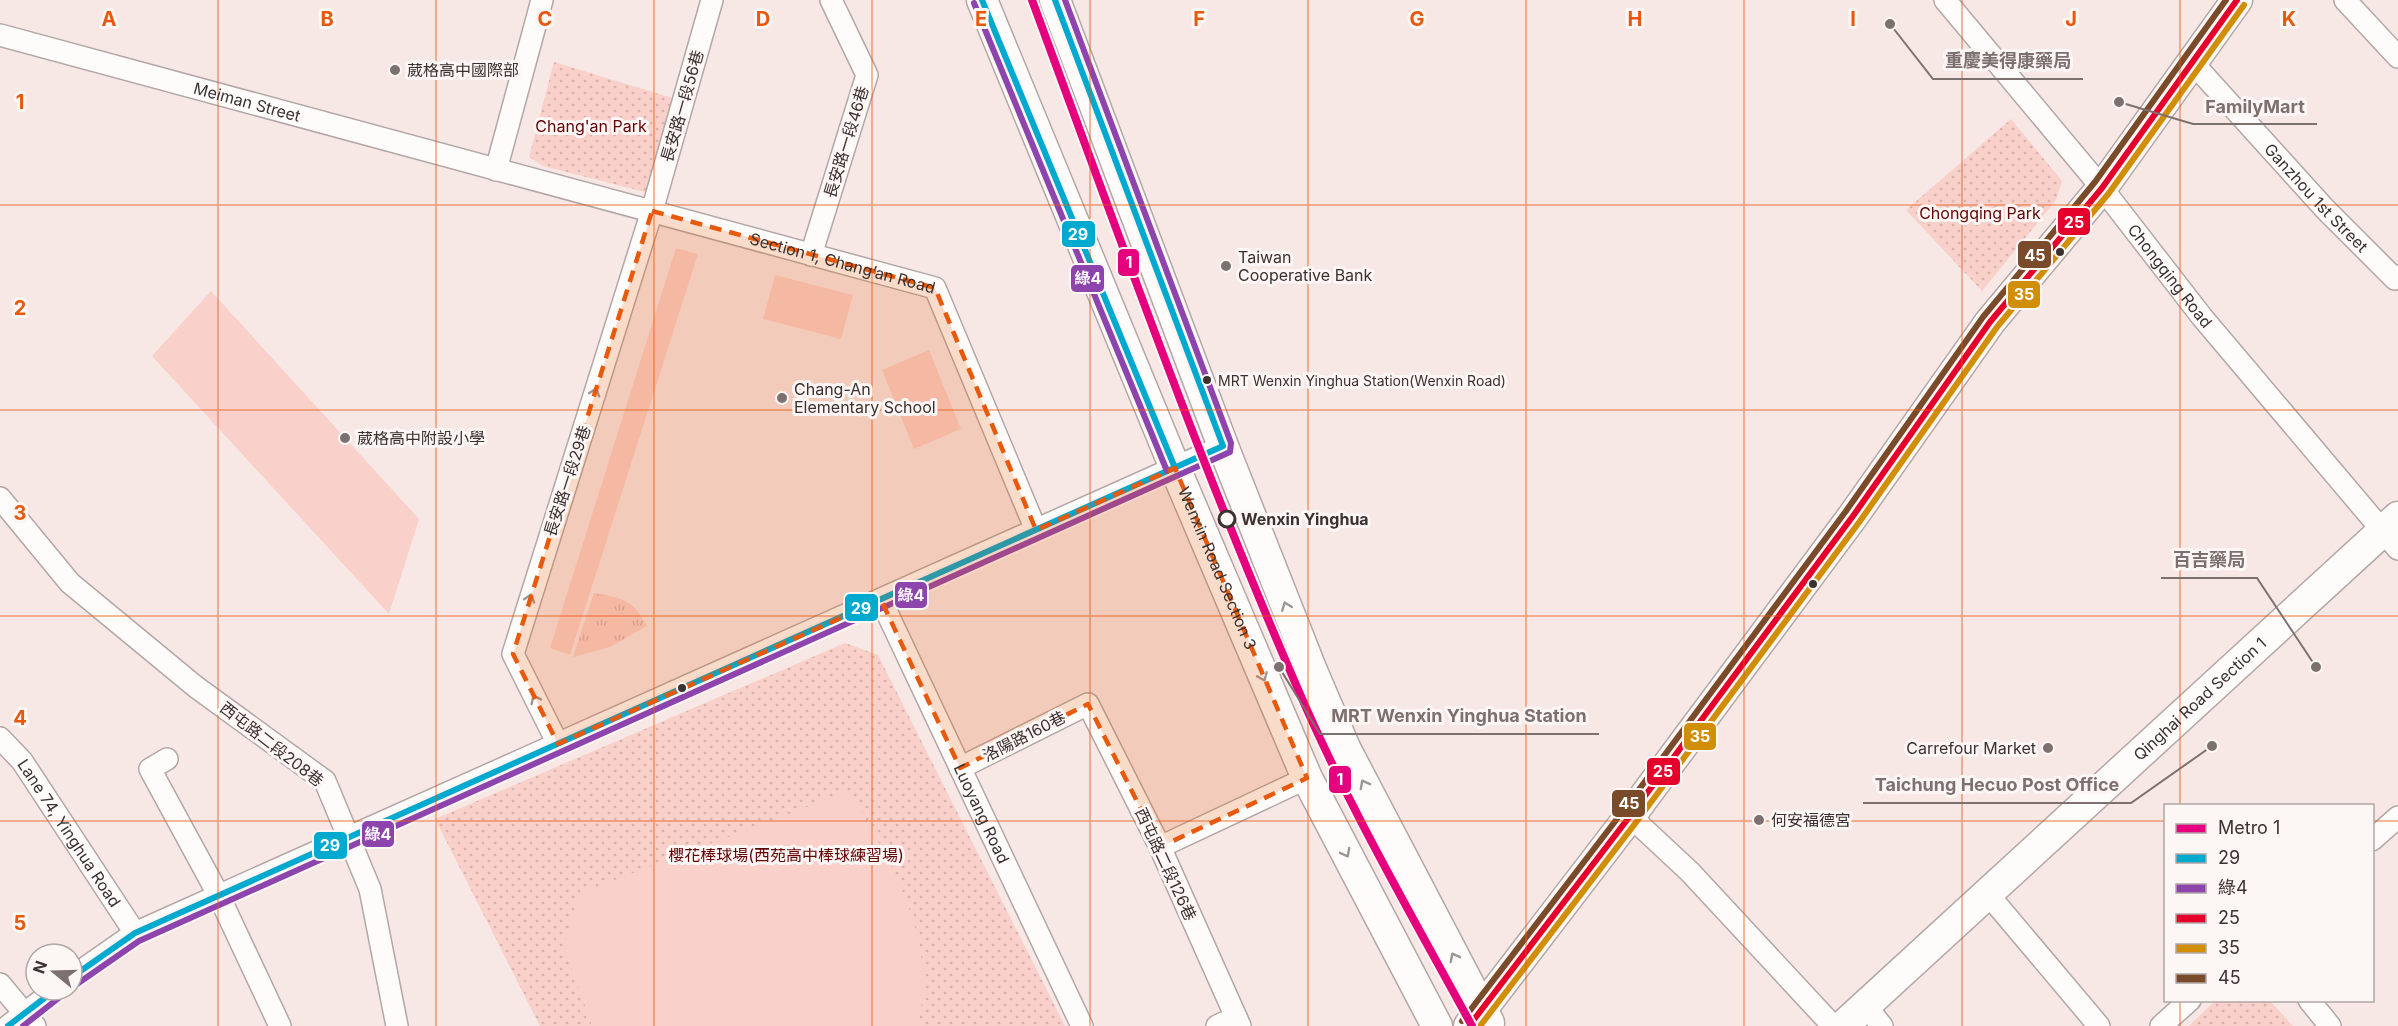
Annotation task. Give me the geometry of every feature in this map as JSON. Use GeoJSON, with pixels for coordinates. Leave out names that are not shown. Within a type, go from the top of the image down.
{"type":"FeatureCollection","features":[{"type":"Feature","properties":{"kind":"main road","name":"Wenxin Road Section 3"},"geometry":{"type":"LineString","coordinates":[[982,0],[1306,778],[1437,1026]]}},
{"type":"Feature","properties":{"kind":"main road"},"geometry":{"type":"LineString","coordinates":[[1055,0],[1223,446],[1312,671],[1345,748],[1480,1020],[1859,507],[1990,322],[2102,188],[2237,0]]}},
{"type":"Feature","properties":{"kind":"main road","name":"Qinghai Road Section 1"},"geometry":{"type":"LineString","coordinates":[[1844,1026],[1874,1016],[1987,893],[2393,532]]}},
{"type":"Feature","properties":{"kind":"street"},"geometry":{"type":"LineString","coordinates":[[496,170],[542,0]]}},
{"type":"Feature","properties":{"kind":"street","name":"長安路一段56巷"},"geometry":{"type":"LineString","coordinates":[[652,212],[712,0]]}},
{"type":"Feature","properties":{"kind":"street","name":"長安路一段46巷"},"geometry":{"type":"LineString","coordinates":[[811,255],[867,75],[831,0]]}},
{"type":"Feature","properties":{"kind":"street","name":"Chongqing Road"},"geometry":{"type":"LineString","coordinates":[[1945,0],[2102,188],[2202,317],[2393,532]]}},
{"type":"Feature","properties":{"kind":"street"},"geometry":{"type":"LineString","coordinates":[[2345,0],[2398,57]]}},
{"type":"Feature","properties":{"kind":"street","name":"Meiman Street"},"geometry":{"type":"LineString","coordinates":[[0,35],[496,170]]}},
{"type":"Feature","properties":{"kind":"street","name":"Ganzhou 1st Street"},"geometry":{"type":"LineString","coordinates":[[2192,62],[2325,209],[2396,277]]}},
{"type":"Feature","properties":{"kind":"street","name":"Section 1, Chang’an Road"},"geometry":{"type":"LineString","coordinates":[[496,170],[935,288],[1036,530]]}},
{"type":"Feature","properties":{"kind":"street","name":"長安路一段29巷"},"geometry":{"type":"LineString","coordinates":[[558,744],[513,654],[652,212]]}},
{"type":"Feature","properties":{"kind":"street"},"geometry":{"type":"LineString","coordinates":[[84,969],[135,933],[1223,446]]}},
{"type":"Feature","properties":{"kind":"street","name":"西屯路二段208巷"},"geometry":{"type":"LineString","coordinates":[[0,498],[29,536],[79,590],[196,687],[325,782],[370,889],[397,1026]]}},
{"type":"Feature","properties":{"kind":"street","name":"Luoyang Road"},"geometry":{"type":"LineString","coordinates":[[881,600],[1082,1026]]}},
{"type":"Feature","properties":{"kind":"street","name":"洛陽路160巷"},"geometry":{"type":"LineString","coordinates":[[960,768],[1088,704]]}},
{"type":"Feature","properties":{"kind":"street","name":"西屯路二段126巷"},"geometry":{"type":"LineString","coordinates":[[1088,704],[1160,847],[1238,1022]]}},
{"type":"Feature","properties":{"kind":"street","name":"Lane 74, Yinghua Road"},"geometry":{"type":"LineString","coordinates":[[0,738],[22,761],[135,933]]}},
{"type":"Feature","properties":{"kind":"street"},"geometry":{"type":"LineString","coordinates":[[167,759],[150,769],[219,896],[280,1026]]}},
{"type":"Feature","properties":{"kind":"street"},"geometry":{"type":"LineString","coordinates":[[1160,847],[1306,778]]}},
{"type":"Feature","properties":{"kind":"street"},"geometry":{"type":"LineString","coordinates":[[1630,816],[1690,872],[1833,1026]]}},
{"type":"Feature","properties":{"kind":"street"},"geometry":{"type":"LineString","coordinates":[[2374,839],[2398,817]]}},
{"type":"Feature","properties":{"kind":"street"},"geometry":{"type":"LineString","coordinates":[[1987,893],[2099,1026]]}},
{"type":"Feature","properties":{"kind":"street"},"geometry":{"type":"LineString","coordinates":[[0,984],[23,1022],[43,1002]]}},
{"type":"Feature","properties":{"kind":"street"},"geometry":{"type":"LineString","coordinates":[[2161,1026],[2188,1002]]}},
{"type":"Feature","properties":{"kind":"street"},"geometry":{"type":"LineString","coordinates":[[2311,1002],[2330,1026]]}},
{"type":"Feature","properties":{"kind":"street"},"geometry":{"type":"LineString","coordinates":[[1217,1026],[1238,1022]]}},
{"type":"Feature","properties":{"kind":"highlighted area"},"geometry":{"type":"Polygon","coordinates":[[[652,211],[935,288],[1036,530],[1175,468],[1307,778],[1160,847],[1088,704],[960,768],[881,600],[558,744],[513,654],[652,211]]]}},
{"type":"Feature","properties":{"kind":"green space","name":"Chang'an Park"},"geometry":{"type":"Polygon","coordinates":[[[554,62],[679,100],[661,183],[645,192],[543,166],[529,157],[554,62]]]}},
{"type":"Feature","properties":{"kind":"green space","name":"Chongqing Park"},"geometry":{"type":"Polygon","coordinates":[[[2011,119],[2062,181],[2056,200],[1982,291],[1906,210],[2011,119]]]}},
{"type":"Feature","properties":{"kind":"green space"},"geometry":{"type":"Polygon","coordinates":[[[676,248],[698,254],[570,655],[550,648],[676,248]]]}},
{"type":"Feature","properties":{"kind":"green space"},"geometry":{"type":"Polygon","coordinates":[[[775,275],[853,295],[841,339],[763,319],[775,275]]]}},
{"type":"Feature","properties":{"kind":"green space"},"geometry":{"type":"Polygon","coordinates":[[[211,291],[419,519],[389,614],[152,356],[211,291]]]}},
{"type":"Feature","properties":{"kind":"green space"},"geometry":{"type":"Polygon","coordinates":[[[929,350],[961,429],[914,449],[882,370],[929,350]]]}},
{"type":"Feature","properties":{"kind":"green space"},"geometry":{"type":"Polygon","coordinates":[[[594,593],[626,601],[637,610],[647,626],[610,647],[573,657],[594,593]]]}},
{"type":"Feature","properties":{"kind":"green space","name":"櫻花棒球場(西苑高中棒球練習場)"},"geometry":{"type":"Polygon","coordinates":[[[845,643],[878,655],[1065,1026],[540,1026],[435,819],[845,643]]]}},
{"type":"Feature","properties":{"kind":"green space"},"geometry":{"type":"Polygon","coordinates":[[[849,791],[895,874],[917,934],[922,964],[923,995],[917,1026],[592,1026],[564,947],[578,894],[849,791]]]}},
{"type":"Feature","properties":{"kind":"green space"},"geometry":{"type":"Polygon","coordinates":[[[2214,1002],[2271,1002],[2293,1026],[2189,1026],[2214,1002]]]}},
{"type":"Feature","properties":{"kind":"metro line","name":"1"},"geometry":{"type":"LineString","coordinates":[[1032,0],[1192,431],[1297,687],[1358,816],[1472,1026]]}},
{"type":"Feature","properties":{"kind":"transit line","name":"29"},"geometry":{"type":"LineString","coordinates":[[982,0],[1175,468]]}},
{"type":"Feature","properties":{"kind":"transit line","name":"29"},"geometry":{"type":"LineString","coordinates":[[84,969],[135,933],[1223,446],[1055,0]]}},
{"type":"Feature","properties":{"kind":"transit line","name":"綠4"},"geometry":{"type":"LineString","coordinates":[[84,979],[139,941],[1230,452],[1231,443],[1065,0]]}},
{"type":"Feature","properties":{"kind":"transit line","name":"45"},"geometry":{"type":"LineString","coordinates":[[1462,1021],[1623,811],[1846,511],[1983,317],[2095,182],[2226,0]]}},
{"type":"Feature","properties":{"kind":"transit line","name":"25"},"geometry":{"type":"LineString","coordinates":[[1469,1026],[1630,816],[1853,516],[1990,322],[2102,188],[2237,0]]}},
{"type":"Feature","properties":{"kind":"transit line","name":"綠4"},"geometry":{"type":"LineString","coordinates":[[974,3],[1167,471]]}},
{"type":"Feature","properties":{"kind":"transit line","name":"35"},"geometry":{"type":"LineString","coordinates":[[1480,1026],[1637,821],[1860,521],[1997,327],[2109,193],[2244,5]]}},
{"type":"Feature","properties":{"kind":"transit line","name":"29"},"geometry":{"type":"LineString","coordinates":[[8,1026],[39,1002]]}},
{"type":"Feature","properties":{"kind":"transit line","name":"綠4"},"geometry":{"type":"LineString","coordinates":[[23,1026],[54,1002]]}},
{"type":"Feature","properties":{"kind":"place","name":"重慶美得康藥局"},"geometry":{"type":"Point","coordinates":[1890,24]}},
{"type":"Feature","properties":{"kind":"place","name":"葳格高中國際部"},"geometry":{"type":"Point","coordinates":[395,70]}},
{"type":"Feature","properties":{"kind":"place","name":"FamilyMart"},"geometry":{"type":"Point","coordinates":[2119,102]}},
{"type":"Feature","properties":{"kind":"place","name":"Taiwan Cooperative Bank"},"geometry":{"type":"Point","coordinates":[1226,266]}},
{"type":"Feature","properties":{"kind":"place","name":"MRT Wenxin Yinghua Station(Wenxin Road)"},"geometry":{"type":"Point","coordinates":[1207,380]}},
{"type":"Feature","properties":{"kind":"place","name":"Chang-An Elementary School"},"geometry":{"type":"Point","coordinates":[782,398]}},
{"type":"Feature","properties":{"kind":"place","name":"葳格高中附設小學"},"geometry":{"type":"Point","coordinates":[345,438]}},
{"type":"Feature","properties":{"kind":"place","name":"Wenxin Yinghua"},"geometry":{"type":"Point","coordinates":[1227,519]}},
{"type":"Feature","properties":{"kind":"place","name":"MRT Wenxin Yinghua Station"},"geometry":{"type":"Point","coordinates":[1279,667]}},
{"type":"Feature","properties":{"kind":"place","name":"百吉藥局"},"geometry":{"type":"Point","coordinates":[2316,667]}},
{"type":"Feature","properties":{"kind":"place","name":"Taichung Hecuo Post Office"},"geometry":{"type":"Point","coordinates":[2212,746]}},
{"type":"Feature","properties":{"kind":"place","name":"Carrefour Market"},"geometry":{"type":"Point","coordinates":[2048,748]}},
{"type":"Feature","properties":{"kind":"place","name":"何安福德宮"},"geometry":{"type":"Point","coordinates":[1759,820]}}]}
